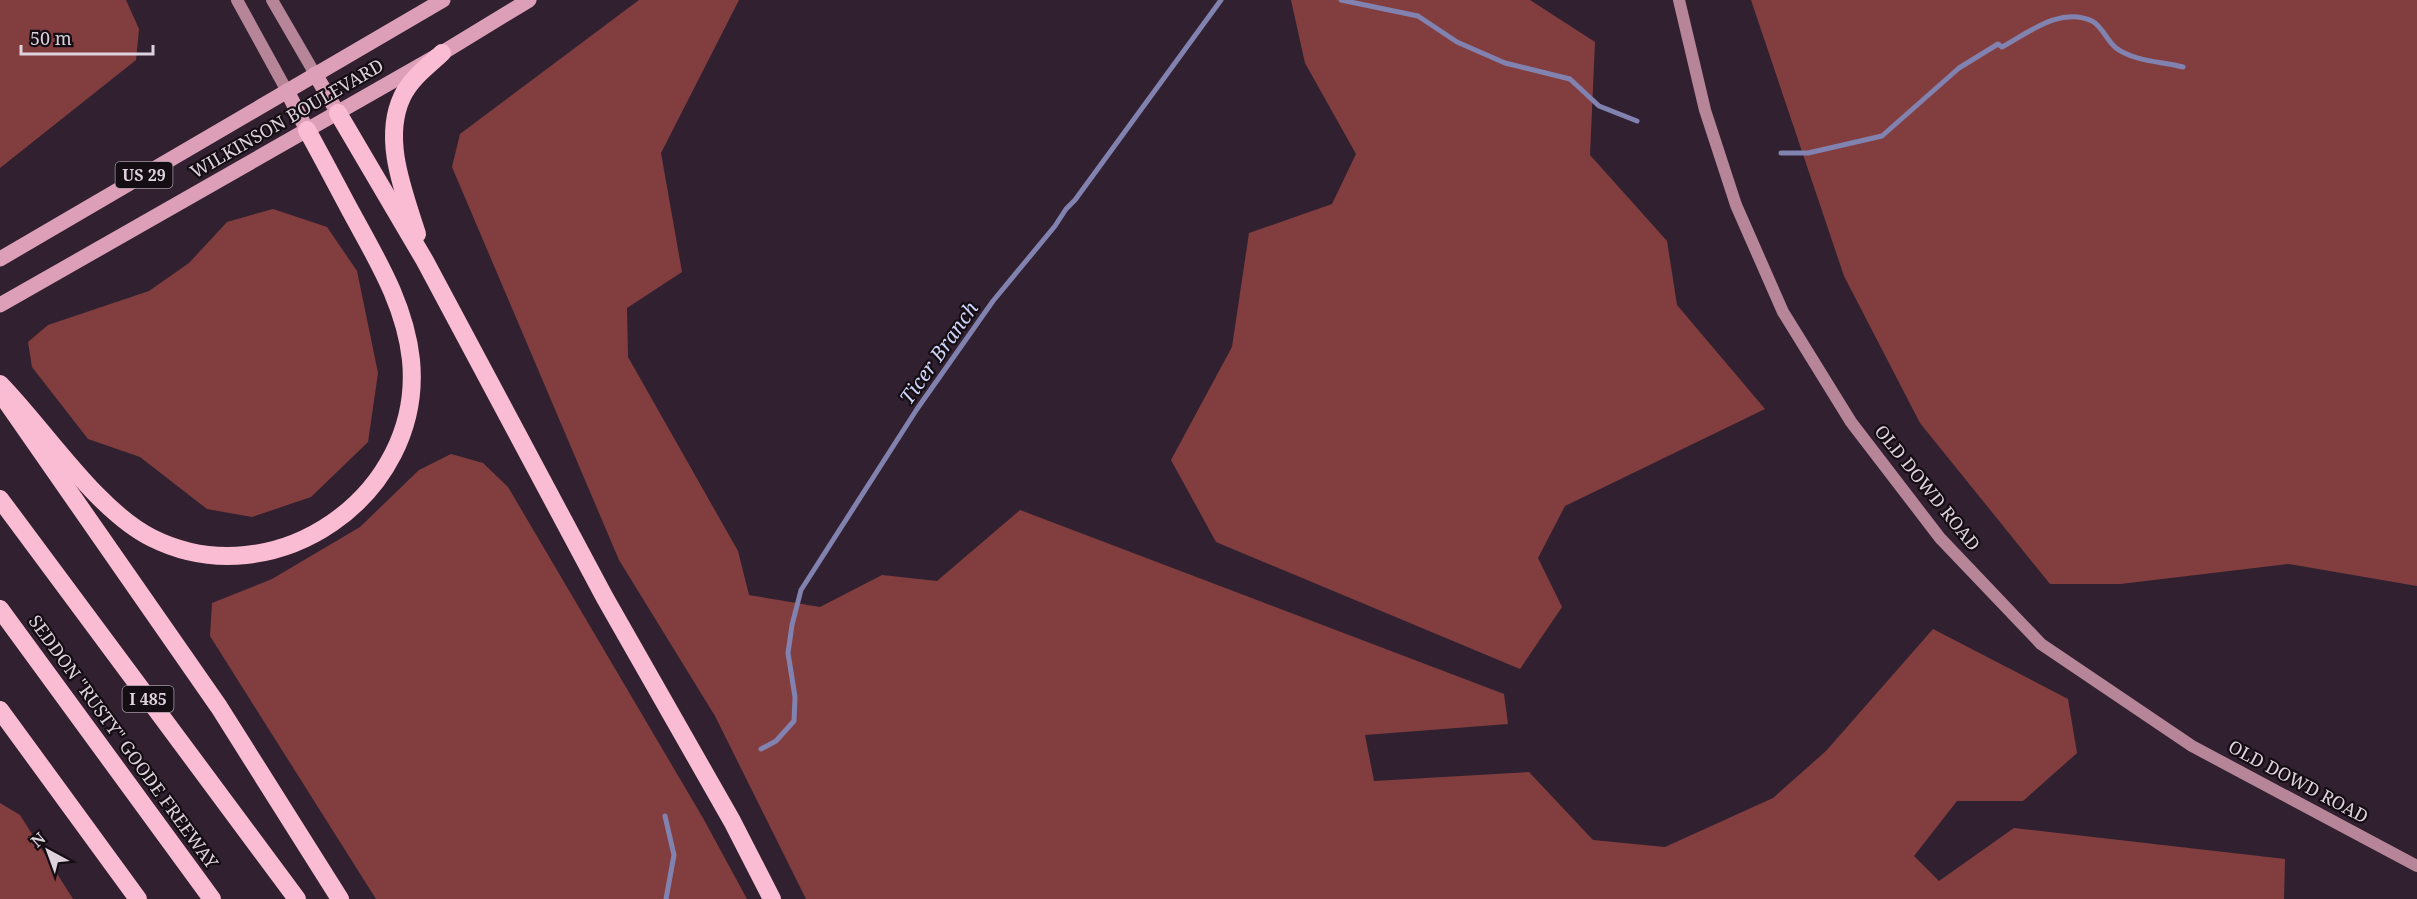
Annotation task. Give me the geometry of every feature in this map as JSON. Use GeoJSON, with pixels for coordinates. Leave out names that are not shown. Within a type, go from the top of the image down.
{"type":"FeatureCollection","features":[{"type":"Feature","properties":{"kind":"highway"},"geometry":{"type":"LineString","coordinates":[[425,261],[399,175],[395,117],[402,96],[417,75],[442,53]]}},
{"type":"Feature","properties":{"kind":"highway"},"geometry":{"type":"LineString","coordinates":[[338,113],[425,261],[605,598],[732,821],[772,899]]}},
{"type":"Feature","properties":{"kind":"highway"},"geometry":{"type":"LineString","coordinates":[[0,384],[108,505],[139,531],[175,548],[207,554],[238,556],[271,551],[298,543],[340,518],[373,484],[390,459],[402,432],[411,397],[411,360],[405,327],[392,288],[308,130]]}},
{"type":"Feature","properties":{"kind":"highway"},"geometry":{"type":"LineString","coordinates":[[0,392],[219,707],[340,899]]}},
{"type":"Feature","properties":{"kind":"highway","name":"I 485"},"geometry":{"type":"LineString","coordinates":[[0,499],[297,899]]}},
{"type":"Feature","properties":{"kind":"highway","name":"SEDDON \"RUSTY\" GOODE FREEWAY"},"geometry":{"type":"LineString","coordinates":[[0,609],[212,899]]}},
{"type":"Feature","properties":{"kind":"highway"},"geometry":{"type":"LineString","coordinates":[[0,710],[138,899]]}},
{"type":"Feature","properties":{"kind":"main road","name":"WILKINSON BOULEVARD"},"geometry":{"type":"LineString","coordinates":[[0,259],[443,0]]}},
{"type":"Feature","properties":{"kind":"main road","name":"WILKINSON BOULEVARD"},"geometry":{"type":"LineString","coordinates":[[0,305],[338,113],[529,0]]}},
{"type":"Feature","properties":{"kind":"main road"},"geometry":{"type":"LineString","coordinates":[[315,74],[338,113]]}},
{"type":"Feature","properties":{"kind":"main road"},"geometry":{"type":"LineString","coordinates":[[287,91],[308,130]]}},
{"type":"Feature","properties":{"kind":"street"},"geometry":{"type":"LineString","coordinates":[[237,0],[287,91]]}},
{"type":"Feature","properties":{"kind":"street"},"geometry":{"type":"LineString","coordinates":[[272,0],[315,74]]}},
{"type":"Feature","properties":{"kind":"street","name":"OLD DOWD ROAD"},"geometry":{"type":"LineString","coordinates":[[1679,0],[1705,110],[1736,205],[1783,312],[1851,422],[1940,538],[2041,644],[2192,746],[2417,866]]}},
{"type":"Feature","properties":{"kind":"shaded area"},"geometry":{"type":"Polygon","coordinates":[[[0,0],[126,0],[139,29],[136,60],[0,168],[0,0]]]}},
{"type":"Feature","properties":{"kind":"shaded area"},"geometry":{"type":"Polygon","coordinates":[[[639,0],[739,0],[661,153],[682,272],[627,308],[628,357],[738,551],[749,595],[820,607],[882,575],[937,581],[1020,510],[1504,694],[1508,724],[1365,735],[1374,781],[1529,772],[1593,840],[1665,847],[1773,798],[1826,751],[1933,629],[2068,699],[2077,753],[2023,801],[1957,801],[1914,856],[1939,881],[2014,828],[2285,859],[2284,899],[806,899],[715,716],[619,560],[452,167],[460,134],[639,0]]]}},
{"type":"Feature","properties":{"kind":"shaded area"},"geometry":{"type":"Polygon","coordinates":[[[1291,0],[1530,0],[1595,42],[1590,155],[1667,241],[1677,305],[1765,409],[1565,506],[1538,558],[1562,607],[1520,669],[1216,542],[1171,460],[1232,347],[1249,233],[1332,204],[1356,154],[1305,63],[1291,0]]]}},
{"type":"Feature","properties":{"kind":"shaded area"},"geometry":{"type":"Polygon","coordinates":[[[1751,0],[2417,0],[2417,586],[2289,564],[2120,584],[2050,584],[1920,423],[1844,276],[1751,0]]]}},
{"type":"Feature","properties":{"kind":"shaded area"},"geometry":{"type":"Polygon","coordinates":[[[273,209],[327,227],[357,271],[378,373],[368,442],[311,497],[252,517],[207,509],[140,457],[88,439],[32,367],[28,342],[48,325],[149,291],[189,263],[227,222],[273,209]]]}},
{"type":"Feature","properties":{"kind":"shaded area"},"geometry":{"type":"Polygon","coordinates":[[[451,454],[483,463],[508,487],[703,818],[747,899],[376,899],[210,636],[212,603],[272,579],[360,527],[419,470],[451,454]]]}},
{"type":"Feature","properties":{"kind":"shaded area"},"geometry":{"type":"Polygon","coordinates":[[[0,803],[20,815],[73,899],[0,899],[0,803]]]}},
{"type":"Feature","properties":{"kind":"waterway","name":"Ticer Branch"},"geometry":{"type":"LineString","coordinates":[[761,749],[776,741],[794,721],[795,697],[788,653],[801,590],[917,409],[993,301],[1075,200],[1221,0]]}},
{"type":"Feature","properties":{"kind":"waterway"},"geometry":{"type":"LineString","coordinates":[[1341,0],[1418,16],[1457,42],[1505,63],[1570,79],[1599,106],[1637,121]]}},
{"type":"Feature","properties":{"kind":"waterway"},"geometry":{"type":"LineString","coordinates":[[1781,153],[1808,153],[1882,136],[1959,68],[1998,44],[2002,47],[2045,23],[2057,19],[2080,17],[2092,21],[2099,26],[2113,45],[2123,52],[2131,56],[2183,67]]}},
{"type":"Feature","properties":{"kind":"waterway","name":"Ticer Branch"},"geometry":{"type":"LineString","coordinates":[[665,816],[674,855],[666,899]]}}]}
